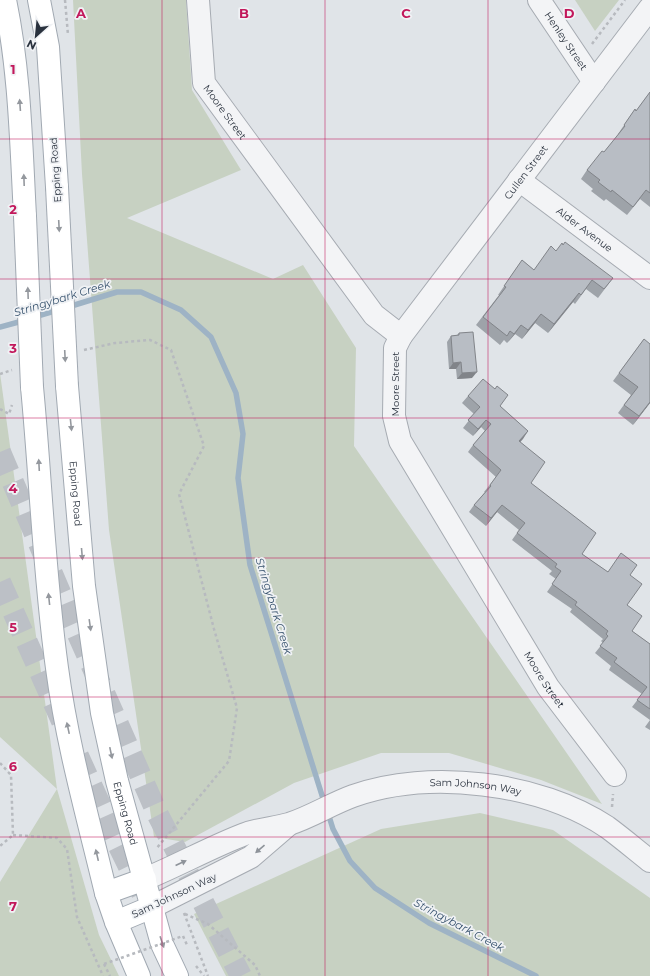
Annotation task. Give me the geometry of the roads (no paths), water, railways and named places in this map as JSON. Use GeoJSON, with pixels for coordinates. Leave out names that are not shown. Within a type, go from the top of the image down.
{"type":"FeatureCollection","features":[{"type":"Feature","properties":{"kind":"main road"},"geometry":{"type":"LineString","coordinates":[[5,0],[13,38],[19,91],[32,388],[46,569],[57,668],[73,753],[106,893],[138,976]]}},
{"type":"Feature","properties":{"kind":"main road","name":"Epping Road"},"geometry":{"type":"LineString","coordinates":[[39,0],[48,47],[67,386],[84,586],[102,713],[117,781],[162,944],[177,976]]}},
{"type":"Feature","properties":{"kind":"main road","name":"Sam Johnson Way"},"geometry":{"type":"LineString","coordinates":[[106,893],[145,879]]}},
{"type":"Feature","properties":{"kind":"main road","name":"Sam Johnson Way"},"geometry":{"type":"LineString","coordinates":[[116,922],[152,907]]}},
{"type":"Feature","properties":{"kind":"street","name":"Moore Street"},"geometry":{"type":"LineString","coordinates":[[198,0],[204,83],[374,315],[401,336],[395,348],[394,416],[400,442],[548,687],[614,775]]}},
{"type":"Feature","properties":{"kind":"street","name":"Henley Street"},"geometry":{"type":"LineString","coordinates":[[539,0],[579,62],[594,82]]}},
{"type":"Feature","properties":{"kind":"street","name":"Cullen Street"},"geometry":{"type":"LineString","coordinates":[[401,336],[650,8]]}},
{"type":"Feature","properties":{"kind":"street","name":"Alder Avenue"},"geometry":{"type":"LineString","coordinates":[[519,180],[650,278]]}},
{"type":"Feature","properties":{"kind":"street","name":"Sam Johnson Way"},"geometry":{"type":"LineString","coordinates":[[145,879],[245,834],[289,824],[353,796],[385,788],[425,782],[477,783],[513,790],[548,800],[577,812],[606,827],[650,861]]}},
{"type":"Feature","properties":{"kind":"street","name":"Sam Johnson Way"},"geometry":{"type":"LineString","coordinates":[[152,907],[251,857],[289,824]]}},
{"type":"Feature","properties":{"kind":"waterway","name":"Stringybark Creek"},"geometry":{"type":"LineString","coordinates":[[68,307],[117,292],[141,292],[181,310],[211,337],[236,393],[243,434],[238,478],[250,565],[325,805]]}},
{"type":"Feature","properties":{"kind":"waterway","name":"Stringybark Creek"},"geometry":{"type":"LineString","coordinates":[[34,317],[58,310]]}},
{"type":"Feature","properties":{"kind":"waterway","name":"Stringybark Creek"},"geometry":{"type":"LineString","coordinates":[[0,327],[26,320]]}},
{"type":"Feature","properties":{"kind":"waterway","name":"Stringybark Creek"},"geometry":{"type":"LineString","coordinates":[[328,813],[333,829],[350,861],[375,888],[429,923],[536,976]]}},
{"type":"Feature","properties":{"kind":"tunnel"},"geometry":{"type":"LineString","coordinates":[[0,452],[70,616],[158,815],[241,976]]}},
{"type":"Feature","properties":{"kind":"tunnel"},"geometry":{"type":"LineString","coordinates":[[0,582],[62,721]]}},
{"type":"Feature","properties":{"kind":"tunnel"},"geometry":{"type":"LineString","coordinates":[[78,756],[142,893]]}}]}
